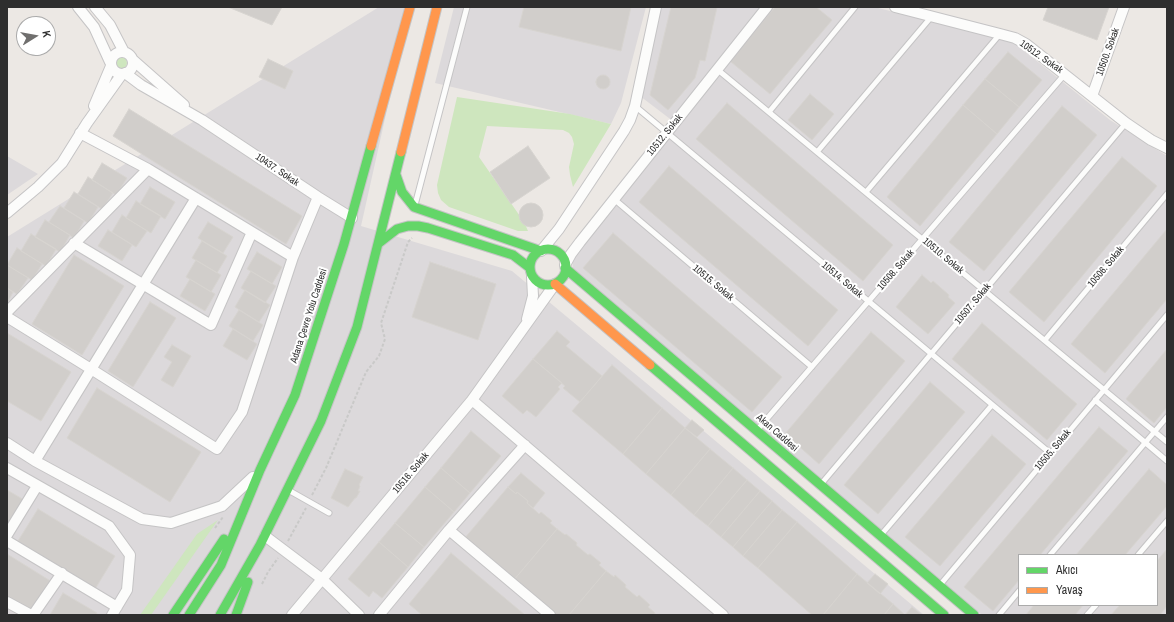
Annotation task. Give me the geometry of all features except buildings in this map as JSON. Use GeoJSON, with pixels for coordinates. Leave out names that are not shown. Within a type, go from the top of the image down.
{"type":"FeatureCollection","features":[{"type":"Feature","properties":{"kind":"main road","name":"Adana Çevre Yolu Caddesi"},"geometry":{"type":"LineString","coordinates":[[189,615],[221,565],[260,470],[295,395],[352,218],[410,7]]}},
{"type":"Feature","properties":{"kind":"main road"},"geometry":{"type":"LineString","coordinates":[[220,615],[263,540],[321,421],[357,327],[396,176],[437,7]]}},
{"type":"Feature","properties":{"kind":"main road"},"geometry":{"type":"LineString","coordinates":[[379,243],[397,229],[408,226],[418,226],[513,255],[518,258],[531,272],[536,281],[541,284],[555,284],[563,276],[565,267],[562,257],[555,252],[550,250],[541,251],[431,215],[414,207],[402,192],[396,176]]}},
{"type":"Feature","properties":{"kind":"main road"},"geometry":{"type":"LineString","coordinates":[[531,272],[531,262],[541,251]]}},
{"type":"Feature","properties":{"kind":"main road","name":"Akan Caddesi"},"geometry":{"type":"LineString","coordinates":[[565,267],[974,615]]}},
{"type":"Feature","properties":{"kind":"main road"},"geometry":{"type":"LineString","coordinates":[[555,284],[944,615]]}},
{"type":"Feature","properties":{"kind":"main road"},"geometry":{"type":"LineString","coordinates":[[173,615],[211,557],[242,515]]}},
{"type":"Feature","properties":{"kind":"main road"},"geometry":{"type":"LineString","coordinates":[[236,615],[263,540]]}},
{"type":"Feature","properties":{"kind":"street"},"geometry":{"type":"LineString","coordinates":[[78,7],[94,27],[115,72],[123,74]]}},
{"type":"Feature","properties":{"kind":"street"},"geometry":{"type":"LineString","coordinates":[[95,7],[110,25],[124,52]]}},
{"type":"Feature","properties":{"kind":"street"},"geometry":{"type":"LineString","coordinates":[[541,251],[559,229],[624,131],[635,106],[656,7]]}},
{"type":"Feature","properties":{"kind":"street","name":"10512. Sokak"},"geometry":{"type":"LineString","coordinates":[[565,267],[575,248],[767,7]]}},
{"type":"Feature","properties":{"kind":"street","name":"10512. Sokak"},"geometry":{"type":"LineString","coordinates":[[895,7],[1015,38],[1026,44],[1126,123],[1151,140],[1167,148]]}},
{"type":"Feature","properties":{"kind":"street","name":"10500. Sokak"},"geometry":{"type":"LineString","coordinates":[[1092,96],[1124,7]]}},
{"type":"Feature","properties":{"kind":"street"},"geometry":{"type":"LineString","coordinates":[[7,213],[38,187],[62,163],[86,123],[123,74],[131,70],[132,60],[130,55],[120,51],[114,55],[86,123]]}},
{"type":"Feature","properties":{"kind":"street","name":"10437. Sokak"},"geometry":{"type":"LineString","coordinates":[[132,60],[202,120]]}},
{"type":"Feature","properties":{"kind":"street","name":"10437. Sokak"},"geometry":{"type":"LineString","coordinates":[[123,74],[141,86],[202,120],[352,218]]}},
{"type":"Feature","properties":{"kind":"street"},"geometry":{"type":"LineString","coordinates":[[80,133],[148,169],[293,257]]}},
{"type":"Feature","properties":{"kind":"street"},"geometry":{"type":"LineString","coordinates":[[7,312],[148,169]]}},
{"type":"Feature","properties":{"kind":"street"},"geometry":{"type":"LineString","coordinates":[[7,317],[217,449],[242,412],[293,257],[318,197]]}},
{"type":"Feature","properties":{"kind":"street"},"geometry":{"type":"LineString","coordinates":[[35,461],[196,198]]}},
{"type":"Feature","properties":{"kind":"street"},"geometry":{"type":"LineString","coordinates":[[74,243],[211,325],[252,232]]}},
{"type":"Feature","properties":{"kind":"street"},"geometry":{"type":"LineString","coordinates":[[525,327],[533,296],[531,272]]}},
{"type":"Feature","properties":{"kind":"street","name":"10516. Sokak"},"geometry":{"type":"LineString","coordinates":[[292,615],[472,400],[555,284]]}},
{"type":"Feature","properties":{"kind":"street"},"geometry":{"type":"LineString","coordinates":[[472,400],[724,615]]}},
{"type":"Feature","properties":{"kind":"street"},"geometry":{"type":"LineString","coordinates":[[7,443],[35,461],[142,519],[171,523],[222,506],[260,470]]}},
{"type":"Feature","properties":{"kind":"street"},"geometry":{"type":"LineString","coordinates":[[379,615],[449,530],[525,445]]}},
{"type":"Feature","properties":{"kind":"street"},"geometry":{"type":"LineString","coordinates":[[7,468],[109,526],[130,554],[127,590],[114,611],[62,573],[7,541]]}},
{"type":"Feature","properties":{"kind":"street"},"geometry":{"type":"LineString","coordinates":[[7,536],[38,486]]}},
{"type":"Feature","properties":{"kind":"street"},"geometry":{"type":"LineString","coordinates":[[449,530],[550,615]]}},
{"type":"Feature","properties":{"kind":"street"},"geometry":{"type":"LineString","coordinates":[[263,540],[284,550],[322,579],[359,615]]}},
{"type":"Feature","properties":{"kind":"street"},"geometry":{"type":"LineString","coordinates":[[7,602],[32,615],[62,573]]}},
{"type":"Feature","properties":{"kind":"lane"},"geometry":{"type":"LineString","coordinates":[[414,207],[468,7]]}},
{"type":"Feature","properties":{"kind":"lane"},"geometry":{"type":"LineString","coordinates":[[769,112],[855,7]]}},
{"type":"Feature","properties":{"kind":"lane"},"geometry":{"type":"LineString","coordinates":[[817,152],[932,16]]}},
{"type":"Feature","properties":{"kind":"lane"},"geometry":{"type":"LineString","coordinates":[[866,192],[1000,34]]}},
{"type":"Feature","properties":{"kind":"lane","name":"10510. Sokak"},"geometry":{"type":"LineString","coordinates":[[718,70],[1167,442]]}},
{"type":"Feature","properties":{"kind":"lane","name":"10508. Sokak"},"geometry":{"type":"LineString","coordinates":[[758,430],[1065,74]]}},
{"type":"Feature","properties":{"kind":"lane","name":"10514. Sokak"},"geometry":{"type":"LineString","coordinates":[[635,106],[1050,453]]}},
{"type":"Feature","properties":{"kind":"lane","name":"10507. Sokak"},"geometry":{"type":"LineString","coordinates":[[820,484],[1126,123]]}},
{"type":"Feature","properties":{"kind":"lane","name":"10506. Sokak"},"geometry":{"type":"LineString","coordinates":[[1045,340],[1167,194]]}},
{"type":"Feature","properties":{"kind":"lane","name":"10515. Sokak"},"geometry":{"type":"LineString","coordinates":[[614,199],[812,367]]}},
{"type":"Feature","properties":{"kind":"lane","name":"10505. Sokak"},"geometry":{"type":"LineString","coordinates":[[939,585],[1167,314]]}},
{"type":"Feature","properties":{"kind":"lane"},"geometry":{"type":"LineString","coordinates":[[1095,400],[1167,461]]}},
{"type":"Feature","properties":{"kind":"lane"},"geometry":{"type":"LineString","coordinates":[[880,535],[992,405]]}},
{"type":"Feature","properties":{"kind":"lane"},"geometry":{"type":"LineString","coordinates":[[1051,554],[1167,417]]}},
{"type":"Feature","properties":{"kind":"lane"},"geometry":{"type":"LineString","coordinates":[[287,490],[329,513]]}},
{"type":"Feature","properties":{"kind":"lane"},"geometry":{"type":"LineString","coordinates":[[1139,554],[1167,521]]}},
{"type":"Feature","properties":{"kind":"lane"},"geometry":{"type":"LineString","coordinates":[[999,615],[1018,592]]}},
{"type":"Feature","properties":{"kind":"lane"},"geometry":{"type":"LineString","coordinates":[[1087,615],[1095,606]]}},
{"type":"Feature","properties":{"kind":"path"},"geometry":{"type":"LineString","coordinates":[[259,590],[268,572],[284,550],[309,502],[326,468],[366,372],[379,356],[385,339],[381,323],[408,242],[416,234],[418,226]]}},
{"type":"Feature","properties":{"kind":"shaded area"},"geometry":{"type":"Polygon","coordinates":[[[379,7],[410,7],[361,226],[512,271],[924,615],[7,615],[7,237],[379,7]]]}},
{"type":"Feature","properties":{"kind":"shaded area"},"geometry":{"type":"Polygon","coordinates":[[[454,7],[646,7],[621,103],[611,124],[435,83],[454,7]]]}},
{"type":"Feature","properties":{"kind":"shaded area"},"geometry":{"type":"Polygon","coordinates":[[[660,7],[874,7],[1012,41],[1110,120],[1167,156],[1167,615],[982,615],[573,269],[572,259],[678,125],[640,96],[660,7]]]}},
{"type":"Feature","properties":{"kind":"shaded area"},"geometry":{"type":"Polygon","coordinates":[[[7,156],[38,174],[7,195],[7,156]]]}},
{"type":"Feature","properties":{"kind":"green space"},"geometry":{"type":"Polygon","coordinates":[[[121,57],[125,59],[127,63],[125,67],[121,69],[117,67],[115,63],[117,59],[121,57]]]}},
{"type":"Feature","properties":{"kind":"green space"},"geometry":{"type":"Polygon","coordinates":[[[457,97],[570,114],[611,124],[573,187],[569,167],[574,144],[569,133],[563,130],[487,126],[479,157],[524,222],[528,231],[518,231],[449,207],[441,200],[437,185],[457,97]]]}},
{"type":"Feature","properties":{"kind":"green space"},"geometry":{"type":"Polygon","coordinates":[[[218,520],[151,615],[140,615],[197,534],[218,520]]]}},
{"type":"Feature","properties":{"kind":"traffic: fast"},"geometry":{"type":"LineString","coordinates":[[189,615],[221,565],[260,470],[295,395],[344,244],[371,146]]}},
{"type":"Feature","properties":{"kind":"traffic: fast"},"geometry":{"type":"LineString","coordinates":[[220,615],[260,545],[321,421],[357,327],[401,152]]}},
{"type":"Feature","properties":{"kind":"traffic: fast"},"geometry":{"type":"LineString","coordinates":[[396,175],[402,192],[414,207],[541,251]]}},
{"type":"Feature","properties":{"kind":"traffic: fast"},"geometry":{"type":"LineString","coordinates":[[379,243],[397,229],[408,226],[418,226],[513,255],[530,268]]}},
{"type":"Feature","properties":{"kind":"traffic: fast"},"geometry":{"type":"LineString","coordinates":[[548,249],[561,254],[566,267],[561,280],[548,285],[535,280],[530,267],[535,254],[548,249]]}},
{"type":"Feature","properties":{"kind":"traffic: fast"},"geometry":{"type":"LineString","coordinates":[[565,268],[974,615]]}},
{"type":"Feature","properties":{"kind":"traffic: fast"},"geometry":{"type":"LineString","coordinates":[[650,365],[944,615]]}},
{"type":"Feature","properties":{"kind":"traffic: fast"},"geometry":{"type":"LineString","coordinates":[[173,615],[224,539]]}},
{"type":"Feature","properties":{"kind":"traffic: fast"},"geometry":{"type":"LineString","coordinates":[[236,615],[248,582]]}},
{"type":"Feature","properties":{"kind":"traffic: slow"},"geometry":{"type":"LineString","coordinates":[[371,146],[410,7]]}},
{"type":"Feature","properties":{"kind":"traffic: slow"},"geometry":{"type":"LineString","coordinates":[[401,152],[437,7]]}},
{"type":"Feature","properties":{"kind":"traffic: slow"},"geometry":{"type":"LineString","coordinates":[[555,284],[650,365]]}}]}
